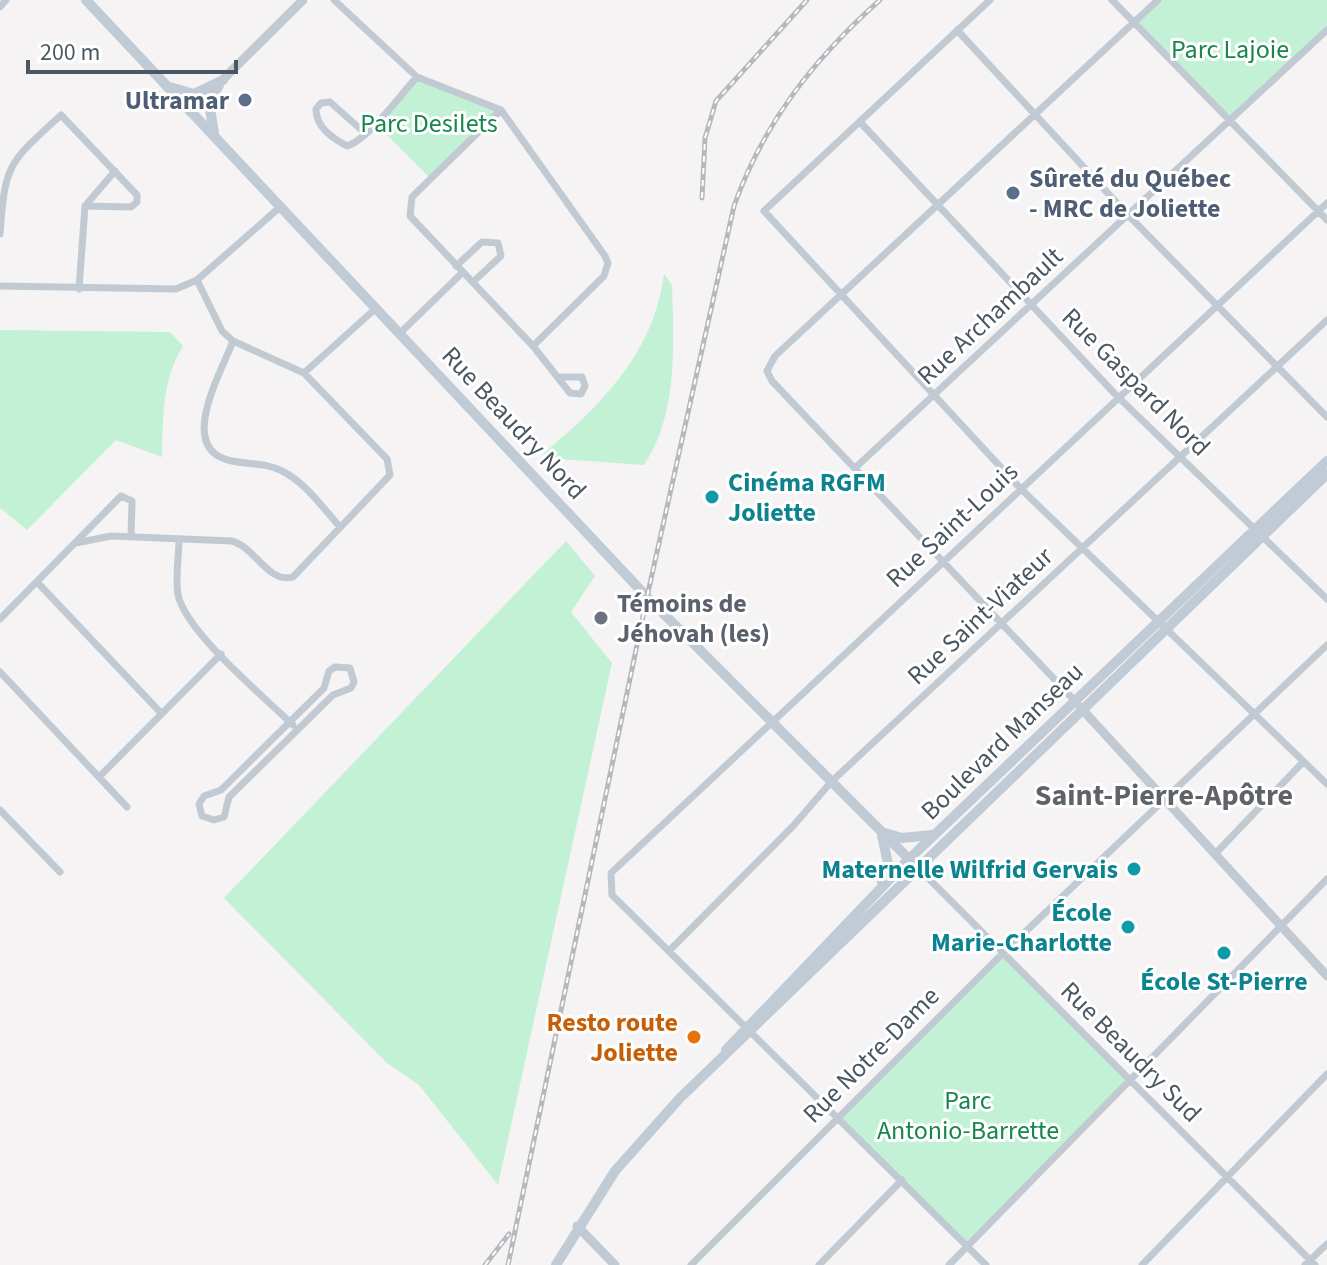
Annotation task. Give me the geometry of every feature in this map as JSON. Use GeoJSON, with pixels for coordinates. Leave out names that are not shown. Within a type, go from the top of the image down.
{"type":"FeatureCollection","features":[{"type":"Feature","properties":{"kind":"main road","name":"Rue Beaudry Nord"},"geometry":{"type":"LineString","coordinates":[[86,0],[647,597],[918,868]]}},
{"type":"Feature","properties":{"kind":"main road"},"geometry":{"type":"LineString","coordinates":[[156,74],[182,93],[205,91],[223,80]]}},
{"type":"Feature","properties":{"kind":"main road"},"geometry":{"type":"LineString","coordinates":[[219,142],[208,114],[213,94],[223,80]]}},
{"type":"Feature","properties":{"kind":"main road","name":"Boulevard Manseau"},"geometry":{"type":"LineString","coordinates":[[556,1265],[577,1226],[639,1142],[908,860],[1160,627],[1259,532],[1327,461]]}},
{"type":"Feature","properties":{"kind":"main road","name":"Boulevard Manseau"},"geometry":{"type":"LineString","coordinates":[[1259,532],[1327,474]]}},
{"type":"Feature","properties":{"kind":"main road","name":"Boulevard Manseau"},"geometry":{"type":"LineString","coordinates":[[748,1029],[918,868],[1078,705]]}},
{"type":"Feature","properties":{"kind":"main road"},"geometry":{"type":"LineString","coordinates":[[876,894],[888,864],[881,832],[910,839],[938,833]]}},
{"type":"Feature","properties":{"kind":"street"},"geometry":{"type":"LineString","coordinates":[[0,7],[6,0]]}},
{"type":"Feature","properties":{"kind":"street"},"geometry":{"type":"LineString","coordinates":[[190,112],[303,0]]}},
{"type":"Feature","properties":{"kind":"street"},"geometry":{"type":"LineString","coordinates":[[334,0],[417,77],[501,110],[608,263],[604,276],[533,346]]}},
{"type":"Feature","properties":{"kind":"street"},"geometry":{"type":"LineString","coordinates":[[990,0],[764,211],[841,298],[1020,488],[1160,627],[1327,784]]}},
{"type":"Feature","properties":{"kind":"street"},"geometry":{"type":"LineString","coordinates":[[1112,0],[1327,220]]}},
{"type":"Feature","properties":{"kind":"street"},"geometry":{"type":"LineString","coordinates":[[1158,0],[841,298],[775,356],[767,371],[772,381],[1002,622],[1327,976]]}},
{"type":"Feature","properties":{"kind":"street"},"geometry":{"type":"LineString","coordinates":[[957,30],[1128,215],[1327,417]]}},
{"type":"Feature","properties":{"kind":"street","name":"Rue Archambault"},"geometry":{"type":"LineString","coordinates":[[855,468],[1326,32]]}},
{"type":"Feature","properties":{"kind":"street"},"geometry":{"type":"LineString","coordinates":[[365,133],[330,102],[321,103],[316,109],[319,124],[343,144],[352,145],[365,133],[417,77]]}},
{"type":"Feature","properties":{"kind":"street"},"geometry":{"type":"LineString","coordinates":[[501,110],[412,197],[410,216],[533,346],[558,377]]}},
{"type":"Feature","properties":{"kind":"street"},"geometry":{"type":"LineString","coordinates":[[0,234],[1,203],[14,160],[61,115],[137,195],[134,206],[85,206]]}},
{"type":"Feature","properties":{"kind":"street","name":"Rue Gaspard Nord"},"geometry":{"type":"LineString","coordinates":[[860,122],[1118,397],[1327,599]]}},
{"type":"Feature","properties":{"kind":"street"},"geometry":{"type":"LineString","coordinates":[[79,289],[85,206],[115,171]]}},
{"type":"Feature","properties":{"kind":"street","name":"Rue Saint-Louis"},"geometry":{"type":"LineString","coordinates":[[669,951],[612,895],[609,879],[619,864],[1327,203]]}},
{"type":"Feature","properties":{"kind":"street"},"geometry":{"type":"LineString","coordinates":[[0,286],[164,291],[197,280],[280,207]]}},
{"type":"Feature","properties":{"kind":"street"},"geometry":{"type":"LineString","coordinates":[[456,266],[482,242],[498,243],[501,256],[473,282]]}},
{"type":"Feature","properties":{"kind":"street"},"geometry":{"type":"LineString","coordinates":[[399,334],[463,272]]}},
{"type":"Feature","properties":{"kind":"street"},"geometry":{"type":"LineString","coordinates":[[76,543],[99,536],[239,543],[273,573],[287,578],[387,481],[390,468],[387,459],[304,373],[233,341],[222,331],[197,280]]}},
{"type":"Feature","properties":{"kind":"street"},"geometry":{"type":"LineString","coordinates":[[304,373],[375,309]]}},
{"type":"Feature","properties":{"kind":"street","name":"Rue Saint-Viateur"},"geometry":{"type":"LineString","coordinates":[[669,951],[794,825],[831,782],[1327,320]]}},
{"type":"Feature","properties":{"kind":"street"},"geometry":{"type":"LineString","coordinates":[[233,341],[204,417],[203,435],[209,447],[228,460],[270,466],[285,472],[340,527]]}},
{"type":"Feature","properties":{"kind":"street"},"geometry":{"type":"LineString","coordinates":[[0,619],[121,496],[132,501],[131,537]]}},
{"type":"Feature","properties":{"kind":"street"},"geometry":{"type":"LineString","coordinates":[[179,539],[180,601],[194,625],[297,729]]}},
{"type":"Feature","properties":{"kind":"street"},"geometry":{"type":"LineString","coordinates":[[37,582],[161,713]]}},
{"type":"Feature","properties":{"kind":"street","name":"Rue Notre-Dame"},"geometry":{"type":"LineString","coordinates":[[691,1265],[1004,952],[1327,645]]}},
{"type":"Feature","properties":{"kind":"street"},"geometry":{"type":"LineString","coordinates":[[99,777],[221,654]]}},
{"type":"Feature","properties":{"kind":"street"},"geometry":{"type":"LineString","coordinates":[[335,667],[350,668],[354,682],[351,688],[333,695],[297,729],[229,797],[224,817],[214,820],[202,816],[199,804],[204,796],[221,790],[324,688],[329,671],[335,667]]}},
{"type":"Feature","properties":{"kind":"street"},"geometry":{"type":"LineString","coordinates":[[0,672],[127,807]]}},
{"type":"Feature","properties":{"kind":"street"},"geometry":{"type":"LineString","coordinates":[[1215,854],[1303,762]]}},
{"type":"Feature","properties":{"kind":"street"},"geometry":{"type":"LineString","coordinates":[[0,810],[60,872]]}},
{"type":"Feature","properties":{"kind":"street","name":"Rue Beaudry Sud"},"geometry":{"type":"LineString","coordinates":[[918,868],[1310,1263]]}},
{"type":"Feature","properties":{"kind":"street"},"geometry":{"type":"LineString","coordinates":[[949,1265],[1327,879]]}},
{"type":"Feature","properties":{"kind":"street"},"geometry":{"type":"LineString","coordinates":[[669,951],[838,1115],[986,1265]]}},
{"type":"Feature","properties":{"kind":"street"},"geometry":{"type":"LineString","coordinates":[[1142,1265],[1327,1074]]}},
{"type":"Feature","properties":{"kind":"street"},"geometry":{"type":"LineString","coordinates":[[819,1265],[902,1180]]}},
{"type":"Feature","properties":{"kind":"street"},"geometry":{"type":"LineString","coordinates":[[577,1226],[615,1265]]}},
{"type":"Feature","properties":{"kind":"street"},"geometry":{"type":"LineString","coordinates":[[1310,1263],[1327,1244]]}},
{"type":"Feature","properties":{"kind":"green space","name":"Parc Lajoie"},"geometry":{"type":"Polygon","coordinates":[[[1158,0],[1327,0],[1327,33],[1229,120],[1134,22],[1158,0]]]}},
{"type":"Feature","properties":{"kind":"green space","name":"Parc Desilets"},"geometry":{"type":"Polygon","coordinates":[[[417,77],[501,110],[431,179],[375,123],[417,77]]]}},
{"type":"Feature","properties":{"kind":"green space"},"geometry":{"type":"Polygon","coordinates":[[[664,274],[672,285],[672,378],[663,424],[644,465],[561,459],[543,454],[604,396],[637,353],[649,329],[664,274]]]}},
{"type":"Feature","properties":{"kind":"green space"},"geometry":{"type":"Polygon","coordinates":[[[0,330],[170,332],[183,346],[167,386],[162,457],[116,440],[27,530],[0,508],[0,330]]]}},
{"type":"Feature","properties":{"kind":"green space"},"geometry":{"type":"Polygon","coordinates":[[[566,541],[595,576],[571,612],[612,663],[498,1185],[419,1085],[387,1063],[224,898],[566,541]]]}},
{"type":"Feature","properties":{"kind":"green space","name":"Parc Antonio-Barrette"},"geometry":{"type":"Polygon","coordinates":[[[1004,952],[1130,1079],[967,1246],[838,1115],[1004,952]]]}},
{"type":"Feature","properties":{"kind":"railway"},"geometry":{"type":"LineString","coordinates":[[702,198],[705,138],[716,101],[807,0]]}},
{"type":"Feature","properties":{"kind":"railway"},"geometry":{"type":"LineString","coordinates":[[508,1265],[647,597],[734,206],[746,175],[776,119],[813,69],[880,0]]}},
{"type":"Feature","properties":{"kind":"railway"},"geometry":{"type":"LineString","coordinates":[[485,1265],[509,1234]]}},
{"type":"Feature","properties":{"kind":"place","name":"Ultramar"},"geometry":{"type":"Point","coordinates":[245,100]}},
{"type":"Feature","properties":{"kind":"place","name":"Sûreté du Québec - MRC de Joliette"},"geometry":{"type":"Point","coordinates":[1013,193]}},
{"type":"Feature","properties":{"kind":"place","name":"Cinéma RGFM Joliette"},"geometry":{"type":"Point","coordinates":[712,497]}},
{"type":"Feature","properties":{"kind":"place","name":"Témoins de Jéhovah (les)"},"geometry":{"type":"Point","coordinates":[601,618]}},
{"type":"Feature","properties":{"kind":"place","name":"Maternelle Wilfrid Gervais"},"geometry":{"type":"Point","coordinates":[1134,869]}},
{"type":"Feature","properties":{"kind":"place","name":"École Marie-Charlotte"},"geometry":{"type":"Point","coordinates":[1128,927]}},
{"type":"Feature","properties":{"kind":"place","name":"École St-Pierre"},"geometry":{"type":"Point","coordinates":[1224,953]}},
{"type":"Feature","properties":{"kind":"place","name":"Resto route Joliette"},"geometry":{"type":"Point","coordinates":[694,1037]}},
{"type":"Feature","properties":{"kind":"district","name":"Saint-Pierre-Apôtre"},"geometry":{"type":"Point","coordinates":[1164,795]}}]}
